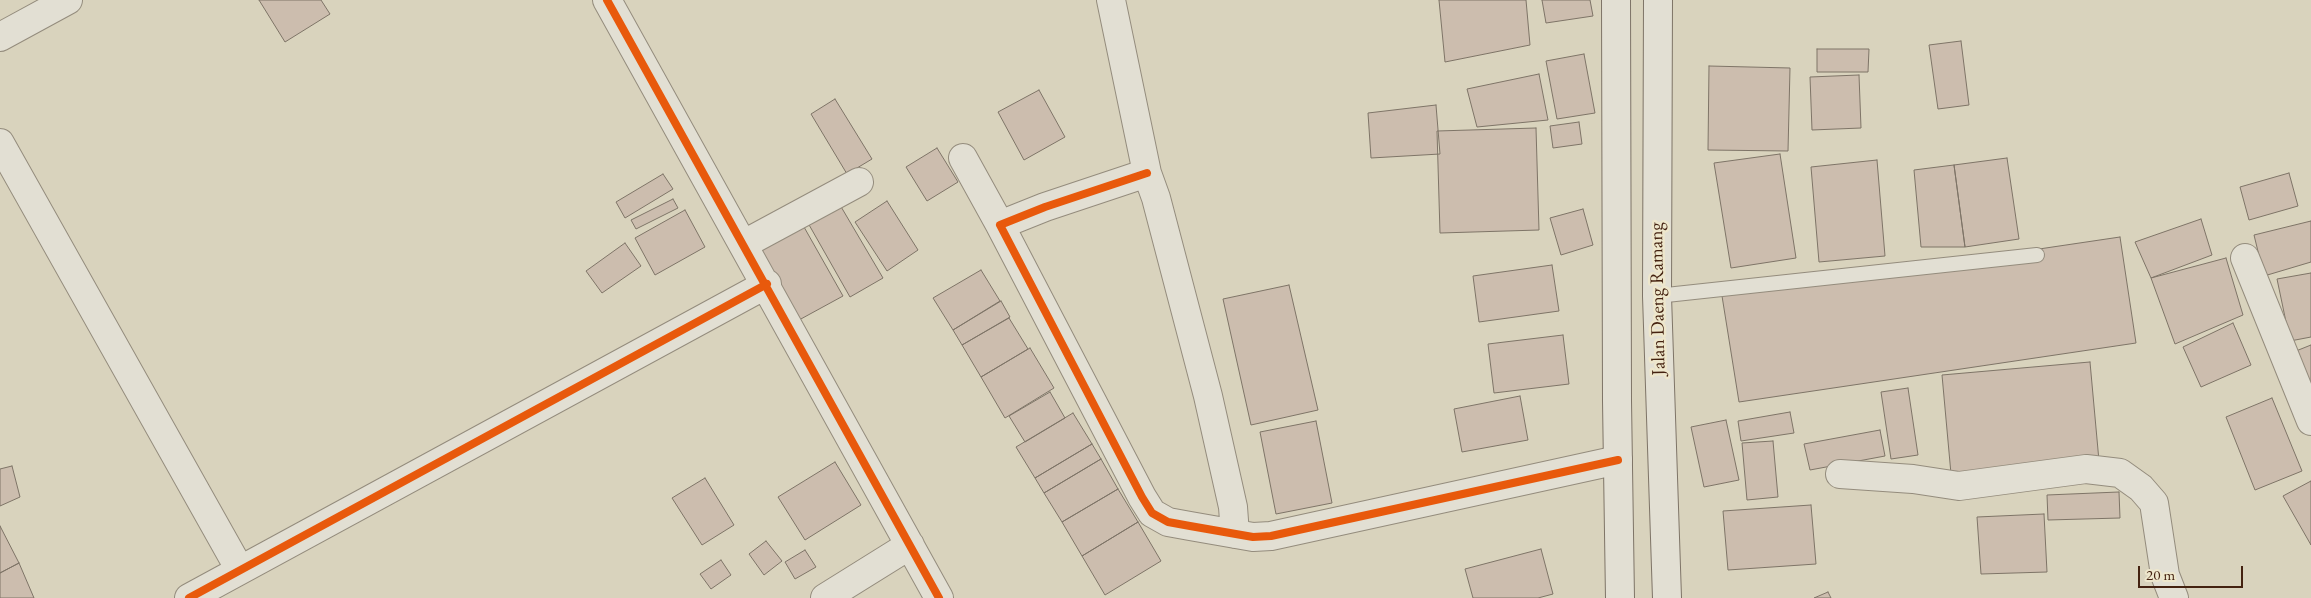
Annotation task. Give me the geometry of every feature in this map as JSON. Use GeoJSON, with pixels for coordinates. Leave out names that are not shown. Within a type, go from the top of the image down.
{"type":"FeatureCollection","features":[{"type":"Feature","properties":{"kind":"street"},"geometry":{"type":"LineString","coordinates":[[0,37],[68,0]]}},
{"type":"Feature","properties":{"kind":"street"},"geometry":{"type":"LineString","coordinates":[[607,0],[767,284],[939,598]]}},
{"type":"Feature","properties":{"kind":"street"},"geometry":{"type":"LineString","coordinates":[[1110,0],[1147,173],[1156,198],[1208,396],[1232,507],[1235,534]]}},
{"type":"Feature","properties":{"kind":"street"},"geometry":{"type":"LineString","coordinates":[[1616,0],[1620,598]]}},
{"type":"Feature","properties":{"kind":"street","name":"Jalan Daeng Ramang"},"geometry":{"type":"LineString","coordinates":[[1658,0],[1657,296],[1667,598]]}},
{"type":"Feature","properties":{"kind":"street"},"geometry":{"type":"LineString","coordinates":[[0,143],[240,570]]}},
{"type":"Feature","properties":{"kind":"street"},"geometry":{"type":"LineString","coordinates":[[963,158],[1142,497],[1152,513],[1168,522],[1253,537],[1271,536],[1618,460],[1662,454]]}},
{"type":"Feature","properties":{"kind":"street"},"geometry":{"type":"LineString","coordinates":[[1000,225],[1045,207],[1147,173]]}},
{"type":"Feature","properties":{"kind":"street"},"geometry":{"type":"LineString","coordinates":[[744,244],[859,182]]}},
{"type":"Feature","properties":{"kind":"street"},"geometry":{"type":"LineString","coordinates":[[2245,258],[2311,421]]}},
{"type":"Feature","properties":{"kind":"street"},"geometry":{"type":"LineString","coordinates":[[189,598],[767,284]]}},
{"type":"Feature","properties":{"kind":"street"},"geometry":{"type":"LineString","coordinates":[[1840,474],[1913,479],[1959,486],[2086,469],[2120,473],[2141,488],[2154,503],[2166,575],[2174,598]]}},
{"type":"Feature","properties":{"kind":"street"},"geometry":{"type":"LineString","coordinates":[[825,598],[910,545]]}},
{"type":"Feature","properties":{"kind":"lane"},"geometry":{"type":"LineString","coordinates":[[1657,296],[2037,255]]}},
{"type":"Feature","properties":{"kind":"building"},"geometry":{"type":"Polygon","coordinates":[[[259,0],[321,0],[330,14],[285,42],[259,0]]]}},
{"type":"Feature","properties":{"kind":"building"},"geometry":{"type":"Polygon","coordinates":[[[1439,0],[1526,0],[1530,45],[1445,62],[1439,0]]]}},
{"type":"Feature","properties":{"kind":"building"},"geometry":{"type":"Polygon","coordinates":[[[1542,0],[1590,0],[1593,16],[1546,23],[1542,0]]]}},
{"type":"Feature","properties":{"kind":"building"},"geometry":{"type":"Polygon","coordinates":[[[1961,41],[1969,105],[1938,109],[1929,45],[1961,41]]]}},
{"type":"Feature","properties":{"kind":"building"},"geometry":{"type":"Polygon","coordinates":[[[1817,49],[1869,49],[1868,72],[1817,72],[1817,49]]]}},
{"type":"Feature","properties":{"kind":"building"},"geometry":{"type":"Polygon","coordinates":[[[1584,54],[1595,113],[1557,119],[1546,61],[1584,54]]]}},
{"type":"Feature","properties":{"kind":"building"},"geometry":{"type":"Polygon","coordinates":[[[1709,66],[1790,68],[1788,151],[1708,150],[1709,66]]]}},
{"type":"Feature","properties":{"kind":"building"},"geometry":{"type":"Polygon","coordinates":[[[1539,74],[1548,120],[1477,127],[1467,89],[1539,74]]]}},
{"type":"Feature","properties":{"kind":"building"},"geometry":{"type":"Polygon","coordinates":[[[1859,75],[1861,128],[1812,130],[1810,77],[1859,75]]]}},
{"type":"Feature","properties":{"kind":"building"},"geometry":{"type":"Polygon","coordinates":[[[1039,90],[1065,137],[1024,160],[998,112],[1039,90]]]}},
{"type":"Feature","properties":{"kind":"building"},"geometry":{"type":"Polygon","coordinates":[[[835,99],[872,159],[847,174],[811,114],[835,99]]]}},
{"type":"Feature","properties":{"kind":"building"},"geometry":{"type":"Polygon","coordinates":[[[1436,105],[1440,154],[1371,158],[1368,113],[1436,105]]]}},
{"type":"Feature","properties":{"kind":"building"},"geometry":{"type":"Polygon","coordinates":[[[1579,122],[1582,144],[1553,148],[1550,126],[1579,122]]]}},
{"type":"Feature","properties":{"kind":"building"},"geometry":{"type":"Polygon","coordinates":[[[1536,128],[1539,230],[1440,233],[1437,131],[1536,128]]]}},
{"type":"Feature","properties":{"kind":"building"},"geometry":{"type":"Polygon","coordinates":[[[937,148],[958,182],[927,201],[906,167],[937,148]]]}},
{"type":"Feature","properties":{"kind":"building"},"geometry":{"type":"Polygon","coordinates":[[[1780,154],[1796,258],[1731,268],[1714,163],[1780,154]]]}},
{"type":"Feature","properties":{"kind":"building"},"geometry":{"type":"Polygon","coordinates":[[[2007,158],[2019,239],[1965,247],[1954,165],[2007,158]]]}},
{"type":"Feature","properties":{"kind":"building"},"geometry":{"type":"Polygon","coordinates":[[[1877,160],[1885,256],[1819,262],[1811,167],[1877,160]]]}},
{"type":"Feature","properties":{"kind":"building"},"geometry":{"type":"Polygon","coordinates":[[[1954,165],[1965,247],[1921,247],[1914,170],[1954,165]]]}},
{"type":"Feature","properties":{"kind":"building"},"geometry":{"type":"Polygon","coordinates":[[[2289,173],[2298,206],[2249,220],[2240,187],[2289,173]]]}},
{"type":"Feature","properties":{"kind":"building"},"geometry":{"type":"Polygon","coordinates":[[[663,174],[673,189],[625,218],[616,202],[663,174]]]}},
{"type":"Feature","properties":{"kind":"building"},"geometry":{"type":"Polygon","coordinates":[[[673,199],[678,208],[636,229],[631,220],[673,199]]]}},
{"type":"Feature","properties":{"kind":"building"},"geometry":{"type":"Polygon","coordinates":[[[887,201],[918,250],[887,271],[855,222],[887,201]]]}},
{"type":"Feature","properties":{"kind":"building"},"geometry":{"type":"Polygon","coordinates":[[[840,205],[883,278],[850,297],[808,223],[840,205]]]}},
{"type":"Feature","properties":{"kind":"building"},"geometry":{"type":"Polygon","coordinates":[[[1583,209],[1593,245],[1561,255],[1550,218],[1583,209]]]}},
{"type":"Feature","properties":{"kind":"building"},"geometry":{"type":"Polygon","coordinates":[[[685,210],[705,247],[655,275],[635,238],[685,210]]]}},
{"type":"Feature","properties":{"kind":"building"},"geometry":{"type":"Polygon","coordinates":[[[2201,219],[2212,255],[2151,278],[2135,242],[2201,219]]]}},
{"type":"Feature","properties":{"kind":"building"},"geometry":{"type":"Polygon","coordinates":[[[2311,221],[2311,262],[2264,276],[2254,235],[2311,221]]]}},
{"type":"Feature","properties":{"kind":"building"},"geometry":{"type":"Polygon","coordinates":[[[804,227],[843,296],[799,320],[760,251],[804,227]]]}},
{"type":"Feature","properties":{"kind":"building"},"geometry":{"type":"Polygon","coordinates":[[[2120,237],[2136,343],[1739,402],[1722,296],[2120,237]]]}},
{"type":"Feature","properties":{"kind":"building"},"geometry":{"type":"Polygon","coordinates":[[[625,243],[641,266],[602,293],[586,271],[625,243]]]}},
{"type":"Feature","properties":{"kind":"building"},"geometry":{"type":"Polygon","coordinates":[[[2226,258],[2243,315],[2175,344],[2151,278],[2226,258]]]}},
{"type":"Feature","properties":{"kind":"building"},"geometry":{"type":"Polygon","coordinates":[[[1552,265],[1559,311],[1479,322],[1473,276],[1552,265]]]}},
{"type":"Feature","properties":{"kind":"building"},"geometry":{"type":"Polygon","coordinates":[[[981,270],[1000,301],[953,330],[933,298],[981,270]]]}},
{"type":"Feature","properties":{"kind":"building"},"geometry":{"type":"Polygon","coordinates":[[[2311,273],[2311,337],[2290,341],[2277,279],[2311,273]]]}},
{"type":"Feature","properties":{"kind":"building"},"geometry":{"type":"Polygon","coordinates":[[[1289,285],[1318,410],[1251,425],[1223,299],[1289,285]]]}},
{"type":"Feature","properties":{"kind":"building"},"geometry":{"type":"Polygon","coordinates":[[[1001,301],[1010,317],[962,345],[953,330],[1001,301]]]}},
{"type":"Feature","properties":{"kind":"building"},"geometry":{"type":"Polygon","coordinates":[[[1009,318],[1028,349],[981,377],[962,345],[1009,318]]]}},
{"type":"Feature","properties":{"kind":"building"},"geometry":{"type":"Polygon","coordinates":[[[2233,323],[2251,365],[2201,387],[2183,347],[2233,323]]]}},
{"type":"Feature","properties":{"kind":"building"},"geometry":{"type":"Polygon","coordinates":[[[1563,335],[1569,384],[1494,393],[1488,344],[1563,335]]]}},
{"type":"Feature","properties":{"kind":"building"},"geometry":{"type":"Polygon","coordinates":[[[2311,345],[2311,389],[2296,351],[2311,345]]]}},
{"type":"Feature","properties":{"kind":"building"},"geometry":{"type":"Polygon","coordinates":[[[1030,348],[1054,388],[1005,418],[981,377],[1030,348]]]}},
{"type":"Feature","properties":{"kind":"building"},"geometry":{"type":"Polygon","coordinates":[[[2090,362],[2099,461],[1951,474],[1942,375],[2090,362]]]}},
{"type":"Feature","properties":{"kind":"building"},"geometry":{"type":"Polygon","coordinates":[[[1908,388],[1918,455],[1891,459],[1881,392],[1908,388]]]}},
{"type":"Feature","properties":{"kind":"building"},"geometry":{"type":"Polygon","coordinates":[[[1050,392],[1065,418],[1025,442],[1009,416],[1050,392]]]}},
{"type":"Feature","properties":{"kind":"building"},"geometry":{"type":"Polygon","coordinates":[[[1520,396],[1528,440],[1462,452],[1454,409],[1520,396]]]}},
{"type":"Feature","properties":{"kind":"building"},"geometry":{"type":"Polygon","coordinates":[[[2272,398],[2302,471],[2255,490],[2226,417],[2272,398]]]}},
{"type":"Feature","properties":{"kind":"building"},"geometry":{"type":"Polygon","coordinates":[[[1790,412],[1794,433],[1741,441],[1738,421],[1790,412]]]}},
{"type":"Feature","properties":{"kind":"building"},"geometry":{"type":"Polygon","coordinates":[[[1073,413],[1092,444],[1035,478],[1016,447],[1073,413]]]}},
{"type":"Feature","properties":{"kind":"building"},"geometry":{"type":"Polygon","coordinates":[[[1726,420],[1739,480],[1704,487],[1691,427],[1726,420]]]}},
{"type":"Feature","properties":{"kind":"building"},"geometry":{"type":"Polygon","coordinates":[[[1316,421],[1332,503],[1276,514],[1260,432],[1316,421]]]}},
{"type":"Feature","properties":{"kind":"building"},"geometry":{"type":"Polygon","coordinates":[[[1880,430],[1885,456],[1810,470],[1804,444],[1880,430]]]}},
{"type":"Feature","properties":{"kind":"building"},"geometry":{"type":"Polygon","coordinates":[[[1773,441],[1778,497],[1747,500],[1742,443],[1773,441]]]}},
{"type":"Feature","properties":{"kind":"building"},"geometry":{"type":"Polygon","coordinates":[[[1092,444],[1101,459],[1044,493],[1035,478],[1092,444]]]}},
{"type":"Feature","properties":{"kind":"building"},"geometry":{"type":"Polygon","coordinates":[[[1101,459],[1118,489],[1062,522],[1044,493],[1101,459]]]}},
{"type":"Feature","properties":{"kind":"building"},"geometry":{"type":"Polygon","coordinates":[[[835,462],[861,505],[805,540],[778,497],[835,462]]]}},
{"type":"Feature","properties":{"kind":"building"},"geometry":{"type":"Polygon","coordinates":[[[12,466],[20,497],[0,506],[0,469],[12,466]]]}},
{"type":"Feature","properties":{"kind":"building"},"geometry":{"type":"Polygon","coordinates":[[[705,478],[734,525],[702,545],[672,498],[705,478]]]}},
{"type":"Feature","properties":{"kind":"building"},"geometry":{"type":"Polygon","coordinates":[[[2311,481],[2311,545],[2283,496],[2311,481]]]}},
{"type":"Feature","properties":{"kind":"building"},"geometry":{"type":"Polygon","coordinates":[[[1118,489],[1138,522],[1082,556],[1062,522],[1118,489]]]}},
{"type":"Feature","properties":{"kind":"building"},"geometry":{"type":"Polygon","coordinates":[[[2119,492],[2120,518],[2048,520],[2047,495],[2119,492]]]}},
{"type":"Feature","properties":{"kind":"building"},"geometry":{"type":"Polygon","coordinates":[[[1811,505],[1816,564],[1728,570],[1723,511],[1811,505]]]}},
{"type":"Feature","properties":{"kind":"building"},"geometry":{"type":"Polygon","coordinates":[[[2044,514],[2047,572],[1981,574],[1977,517],[2044,514]]]}},
{"type":"Feature","properties":{"kind":"building"},"geometry":{"type":"Polygon","coordinates":[[[1138,522],[1161,561],[1105,595],[1082,556],[1138,522]]]}},
{"type":"Feature","properties":{"kind":"building"},"geometry":{"type":"Polygon","coordinates":[[[0,526],[19,563],[0,573],[0,526]]]}},
{"type":"Feature","properties":{"kind":"building"},"geometry":{"type":"Polygon","coordinates":[[[766,541],[782,561],[764,575],[749,554],[766,541]]]}},
{"type":"Feature","properties":{"kind":"building"},"geometry":{"type":"Polygon","coordinates":[[[1541,549],[1553,594],[1538,598],[1473,598],[1465,569],[1541,549]]]}},
{"type":"Feature","properties":{"kind":"building"},"geometry":{"type":"Polygon","coordinates":[[[805,550],[816,567],[795,579],[785,562],[805,550]]]}},
{"type":"Feature","properties":{"kind":"building"},"geometry":{"type":"Polygon","coordinates":[[[721,560],[731,575],[711,589],[700,574],[721,560]]]}},
{"type":"Feature","properties":{"kind":"building"},"geometry":{"type":"Polygon","coordinates":[[[19,563],[34,598],[0,598],[0,573],[19,563]]]}},
{"type":"Feature","properties":{"kind":"building"},"geometry":{"type":"Polygon","coordinates":[[[1828,592],[1831,598],[1814,598],[1828,592]]]}},
{"type":"Feature","properties":{"kind":"cycle path"},"geometry":{"type":"LineString","coordinates":[[607,0],[939,598]]}},
{"type":"Feature","properties":{"kind":"cycle path"},"geometry":{"type":"LineString","coordinates":[[1147,173],[1045,207],[1000,225],[1152,513],[1168,522],[1253,537],[1271,536],[1618,460]]}},
{"type":"Feature","properties":{"kind":"cycle path"},"geometry":{"type":"LineString","coordinates":[[189,598],[767,284]]}}]}
